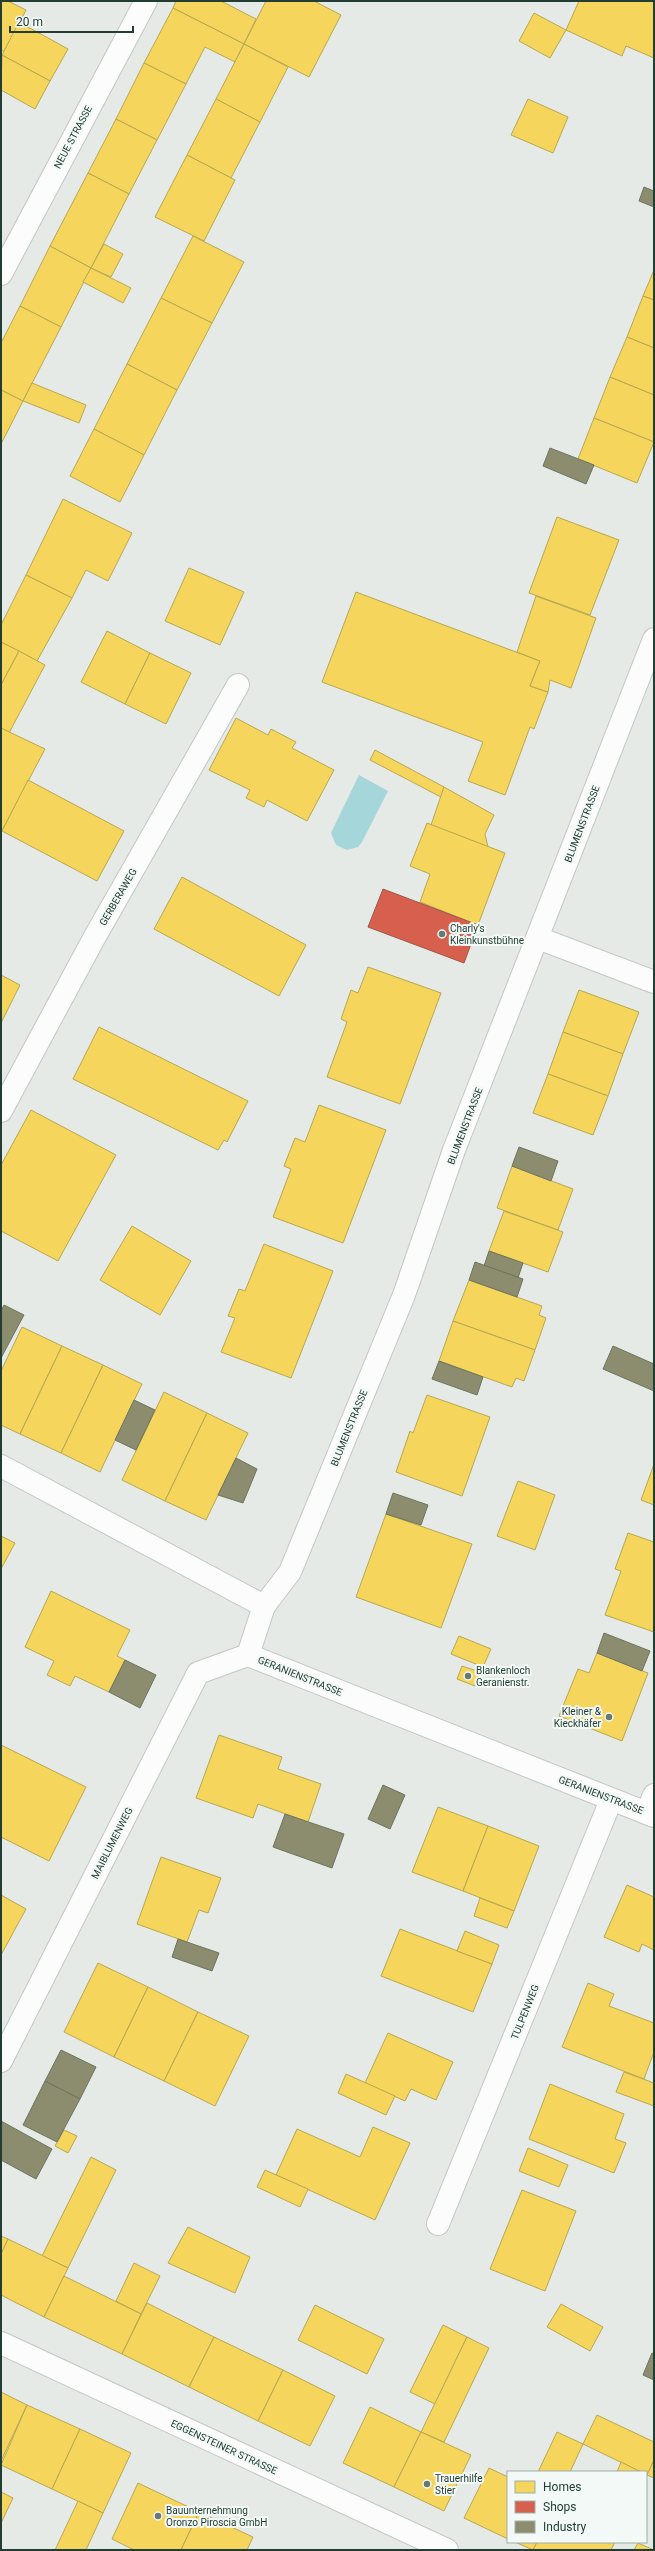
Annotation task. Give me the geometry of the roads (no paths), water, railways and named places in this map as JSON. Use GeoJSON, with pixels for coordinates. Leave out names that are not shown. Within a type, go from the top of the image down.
{"type":"FeatureCollection","features":[{"type":"Feature","properties":{"kind":"street","name":"NEUE STRASSE"},"geometry":{"type":"LineString","coordinates":[[1,274],[146,1]]}},
{"type":"Feature","properties":{"kind":"street","name":"BLUMENSTRASSE"},"geometry":{"type":"LineString","coordinates":[[264,1606],[290,1572],[404,1294],[454,1150],[654,639]]}},
{"type":"Feature","properties":{"kind":"street","name":"GERBERAWEG"},"geometry":{"type":"LineString","coordinates":[[1,1111],[93,940],[238,685]]}},
{"type":"Feature","properties":{"kind":"street"},"geometry":{"type":"LineString","coordinates":[[538,938],[654,982]]}},
{"type":"Feature","properties":{"kind":"street"},"geometry":{"type":"LineString","coordinates":[[1,1466],[264,1606]]}},
{"type":"Feature","properties":{"kind":"street","name":"GERANIENSTRASSE"},"geometry":{"type":"LineString","coordinates":[[264,1606],[248,1655],[611,1800],[652,1808]]}},
{"type":"Feature","properties":{"kind":"street","name":"MAIBLUMENWEG"},"geometry":{"type":"LineString","coordinates":[[1,2061],[198,1673],[248,1655]]}},
{"type":"Feature","properties":{"kind":"street","name":"TULPENWEG"},"geometry":{"type":"LineString","coordinates":[[438,2224],[611,1800]]}},
{"type":"Feature","properties":{"kind":"street","name":"EGGENSTEINER STRASSE"},"geometry":{"type":"LineString","coordinates":[[1,2343],[447,2550]]}},
{"type":"Feature","properties":{"kind":"water"},"geometry":{"type":"Polygon","coordinates":[[[359,775],[388,791],[362,842],[358,847],[347,850],[336,845],[331,833],[359,775]]]}},
{"type":"Feature","properties":{"kind":"place","name":"Charly's Kleinkunstbühne"},"geometry":{"type":"Point","coordinates":[442,934]}},
{"type":"Feature","properties":{"kind":"place","name":"Blankenloch Geranienstr."},"geometry":{"type":"Point","coordinates":[468,1676]}},
{"type":"Feature","properties":{"kind":"place","name":"Kleiner & Kieckhäfer"},"geometry":{"type":"Point","coordinates":[609,1717]}},
{"type":"Feature","properties":{"kind":"place","name":"Trauerhilfe Stier"},"geometry":{"type":"Point","coordinates":[427,2484]}},
{"type":"Feature","properties":{"kind":"place","name":"Bauunternehmung Oronzo Piroscia GmbH"},"geometry":{"type":"Point","coordinates":[158,2516]}}]}
